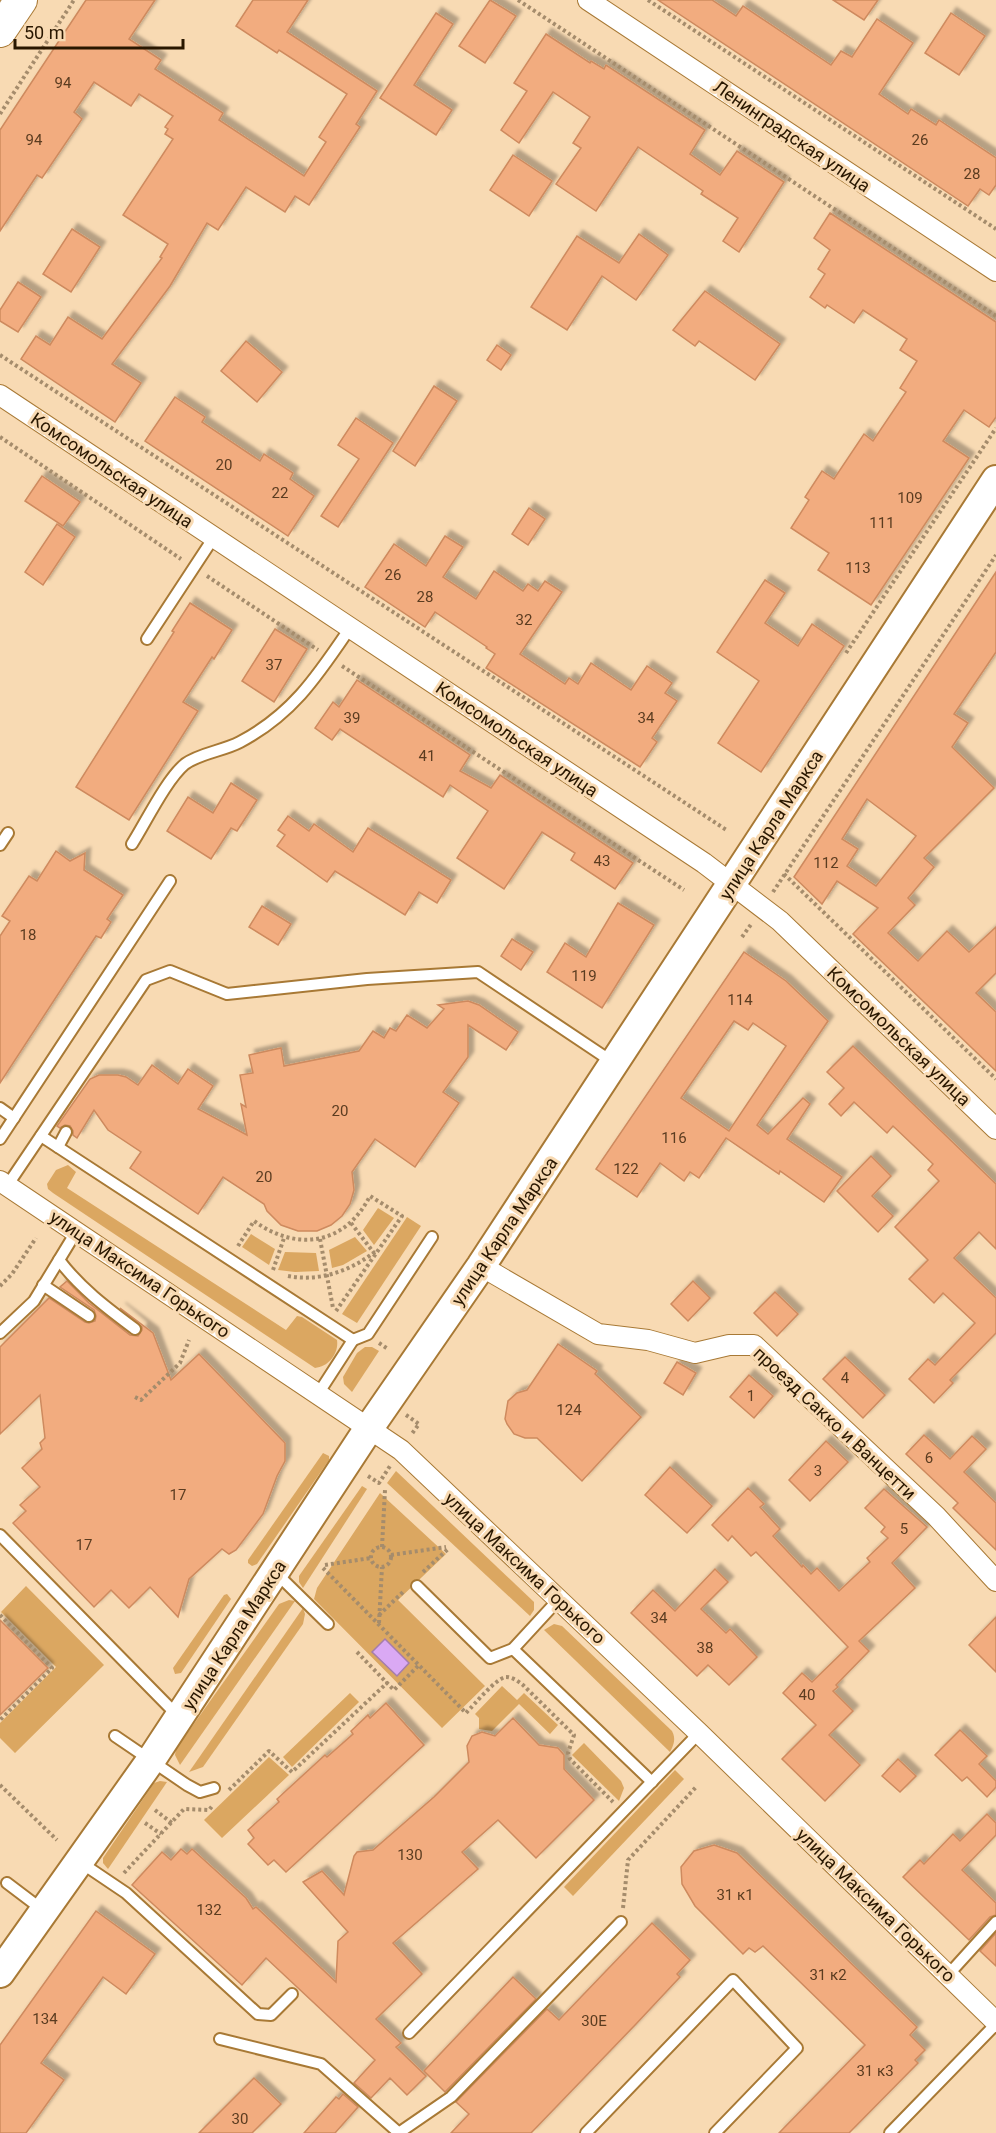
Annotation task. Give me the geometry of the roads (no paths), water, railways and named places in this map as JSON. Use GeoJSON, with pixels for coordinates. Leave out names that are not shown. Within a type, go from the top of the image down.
{"type":"FeatureCollection","features":[{"type":"Feature","properties":{"kind":"main road"},"geometry":{"type":"LineString","coordinates":[[0,31],[21,0]]}},
{"type":"Feature","properties":{"kind":"main road","name":"улица Карла Маркса"},"geometry":{"type":"LineString","coordinates":[[0,1973],[151,1760],[369,1428],[481,1266],[996,480]]}},
{"type":"Feature","properties":{"kind":"street","name":"Ленинградская улица"},"geometry":{"type":"LineString","coordinates":[[588,0],[996,271]]}},
{"type":"Feature","properties":{"kind":"street","name":"Комсомольская улица"},"geometry":{"type":"LineString","coordinates":[[0,396],[704,863],[780,921],[996,1129]]}},
{"type":"Feature","properties":{"kind":"street","name":"улица Максима Горького"},"geometry":{"type":"LineString","coordinates":[[4,1184],[401,1450],[699,1733],[996,2023]]}},
{"type":"Feature","properties":{"kind":"street","name":"проезд Сакко и Ванцетти"},"geometry":{"type":"LineString","coordinates":[[481,1266],[598,1334],[648,1340],[695,1353],[729,1345],[754,1345],[936,1516],[996,1581]]}},
{"type":"Feature","properties":{"kind":"lane"},"geometry":{"type":"LineString","coordinates":[[147,639],[214,537]]}},
{"type":"Feature","properties":{"kind":"lane"},"geometry":{"type":"LineString","coordinates":[[132,844],[175,774],[187,763],[239,743],[269,725],[289,708],[319,673],[350,628]]}},
{"type":"Feature","properties":{"kind":"lane"},"geometry":{"type":"LineString","coordinates":[[0,845],[8,833]]}},
{"type":"Feature","properties":{"kind":"lane"},"geometry":{"type":"LineString","coordinates":[[0,1139],[171,881]]}},
{"type":"Feature","properties":{"kind":"lane"},"geometry":{"type":"LineString","coordinates":[[4,1184],[40,1136],[146,980],[170,971],[227,994],[478,972],[615,1063]]}},
{"type":"Feature","properties":{"kind":"lane"},"geometry":{"type":"LineString","coordinates":[[0,1108],[14,1118]]}},
{"type":"Feature","properties":{"kind":"lane"},"geometry":{"type":"LineString","coordinates":[[58,1147],[66,1132]]}},
{"type":"Feature","properties":{"kind":"lane"},"geometry":{"type":"LineString","coordinates":[[40,1136],[353,1340]]}},
{"type":"Feature","properties":{"kind":"lane"},"geometry":{"type":"LineString","coordinates":[[0,1334],[34,1301],[76,1232]]}},
{"type":"Feature","properties":{"kind":"lane"},"geometry":{"type":"LineString","coordinates":[[318,1394],[353,1340],[368,1334],[432,1237]]}},
{"type":"Feature","properties":{"kind":"lane"},"geometry":{"type":"LineString","coordinates":[[59,1260],[89,1293],[135,1329]]}},
{"type":"Feature","properties":{"kind":"lane"},"geometry":{"type":"LineString","coordinates":[[43,1286],[89,1316]]}},
{"type":"Feature","properties":{"kind":"lane"},"geometry":{"type":"LineString","coordinates":[[0,1535],[179,1718]]}},
{"type":"Feature","properties":{"kind":"lane"},"geometry":{"type":"LineString","coordinates":[[275,1572],[328,1624]]}},
{"type":"Feature","properties":{"kind":"lane"},"geometry":{"type":"LineString","coordinates":[[417,1587],[490,1658],[513,1648],[559,1599]]}},
{"type":"Feature","properties":{"kind":"lane"},"geometry":{"type":"LineString","coordinates":[[513,1648],[652,1782]]}},
{"type":"Feature","properties":{"kind":"lane"},"geometry":{"type":"LineString","coordinates":[[409,2033],[699,1733]]}},
{"type":"Feature","properties":{"kind":"lane"},"geometry":{"type":"LineString","coordinates":[[115,1736],[200,1792],[214,1788]]}},
{"type":"Feature","properties":{"kind":"lane"},"geometry":{"type":"LineString","coordinates":[[79,1862],[126,1893],[258,2014],[271,2015],[292,1994]]}},
{"type":"Feature","properties":{"kind":"lane"},"geometry":{"type":"LineString","coordinates":[[7,1883],[44,1911]]}},
{"type":"Feature","properties":{"kind":"lane"},"geometry":{"type":"LineString","coordinates":[[220,2039],[321,2064],[399,2133],[451,2097],[621,1922]]}},
{"type":"Feature","properties":{"kind":"lane"},"geometry":{"type":"LineString","coordinates":[[948,1975],[996,1922]]}},
{"type":"Feature","properties":{"kind":"lane"},"geometry":{"type":"LineString","coordinates":[[586,2133],[733,1980],[797,2048],[715,2133]]}},
{"type":"Feature","properties":{"kind":"lane"},"geometry":{"type":"LineString","coordinates":[[890,2133],[996,2023]]}}]}
